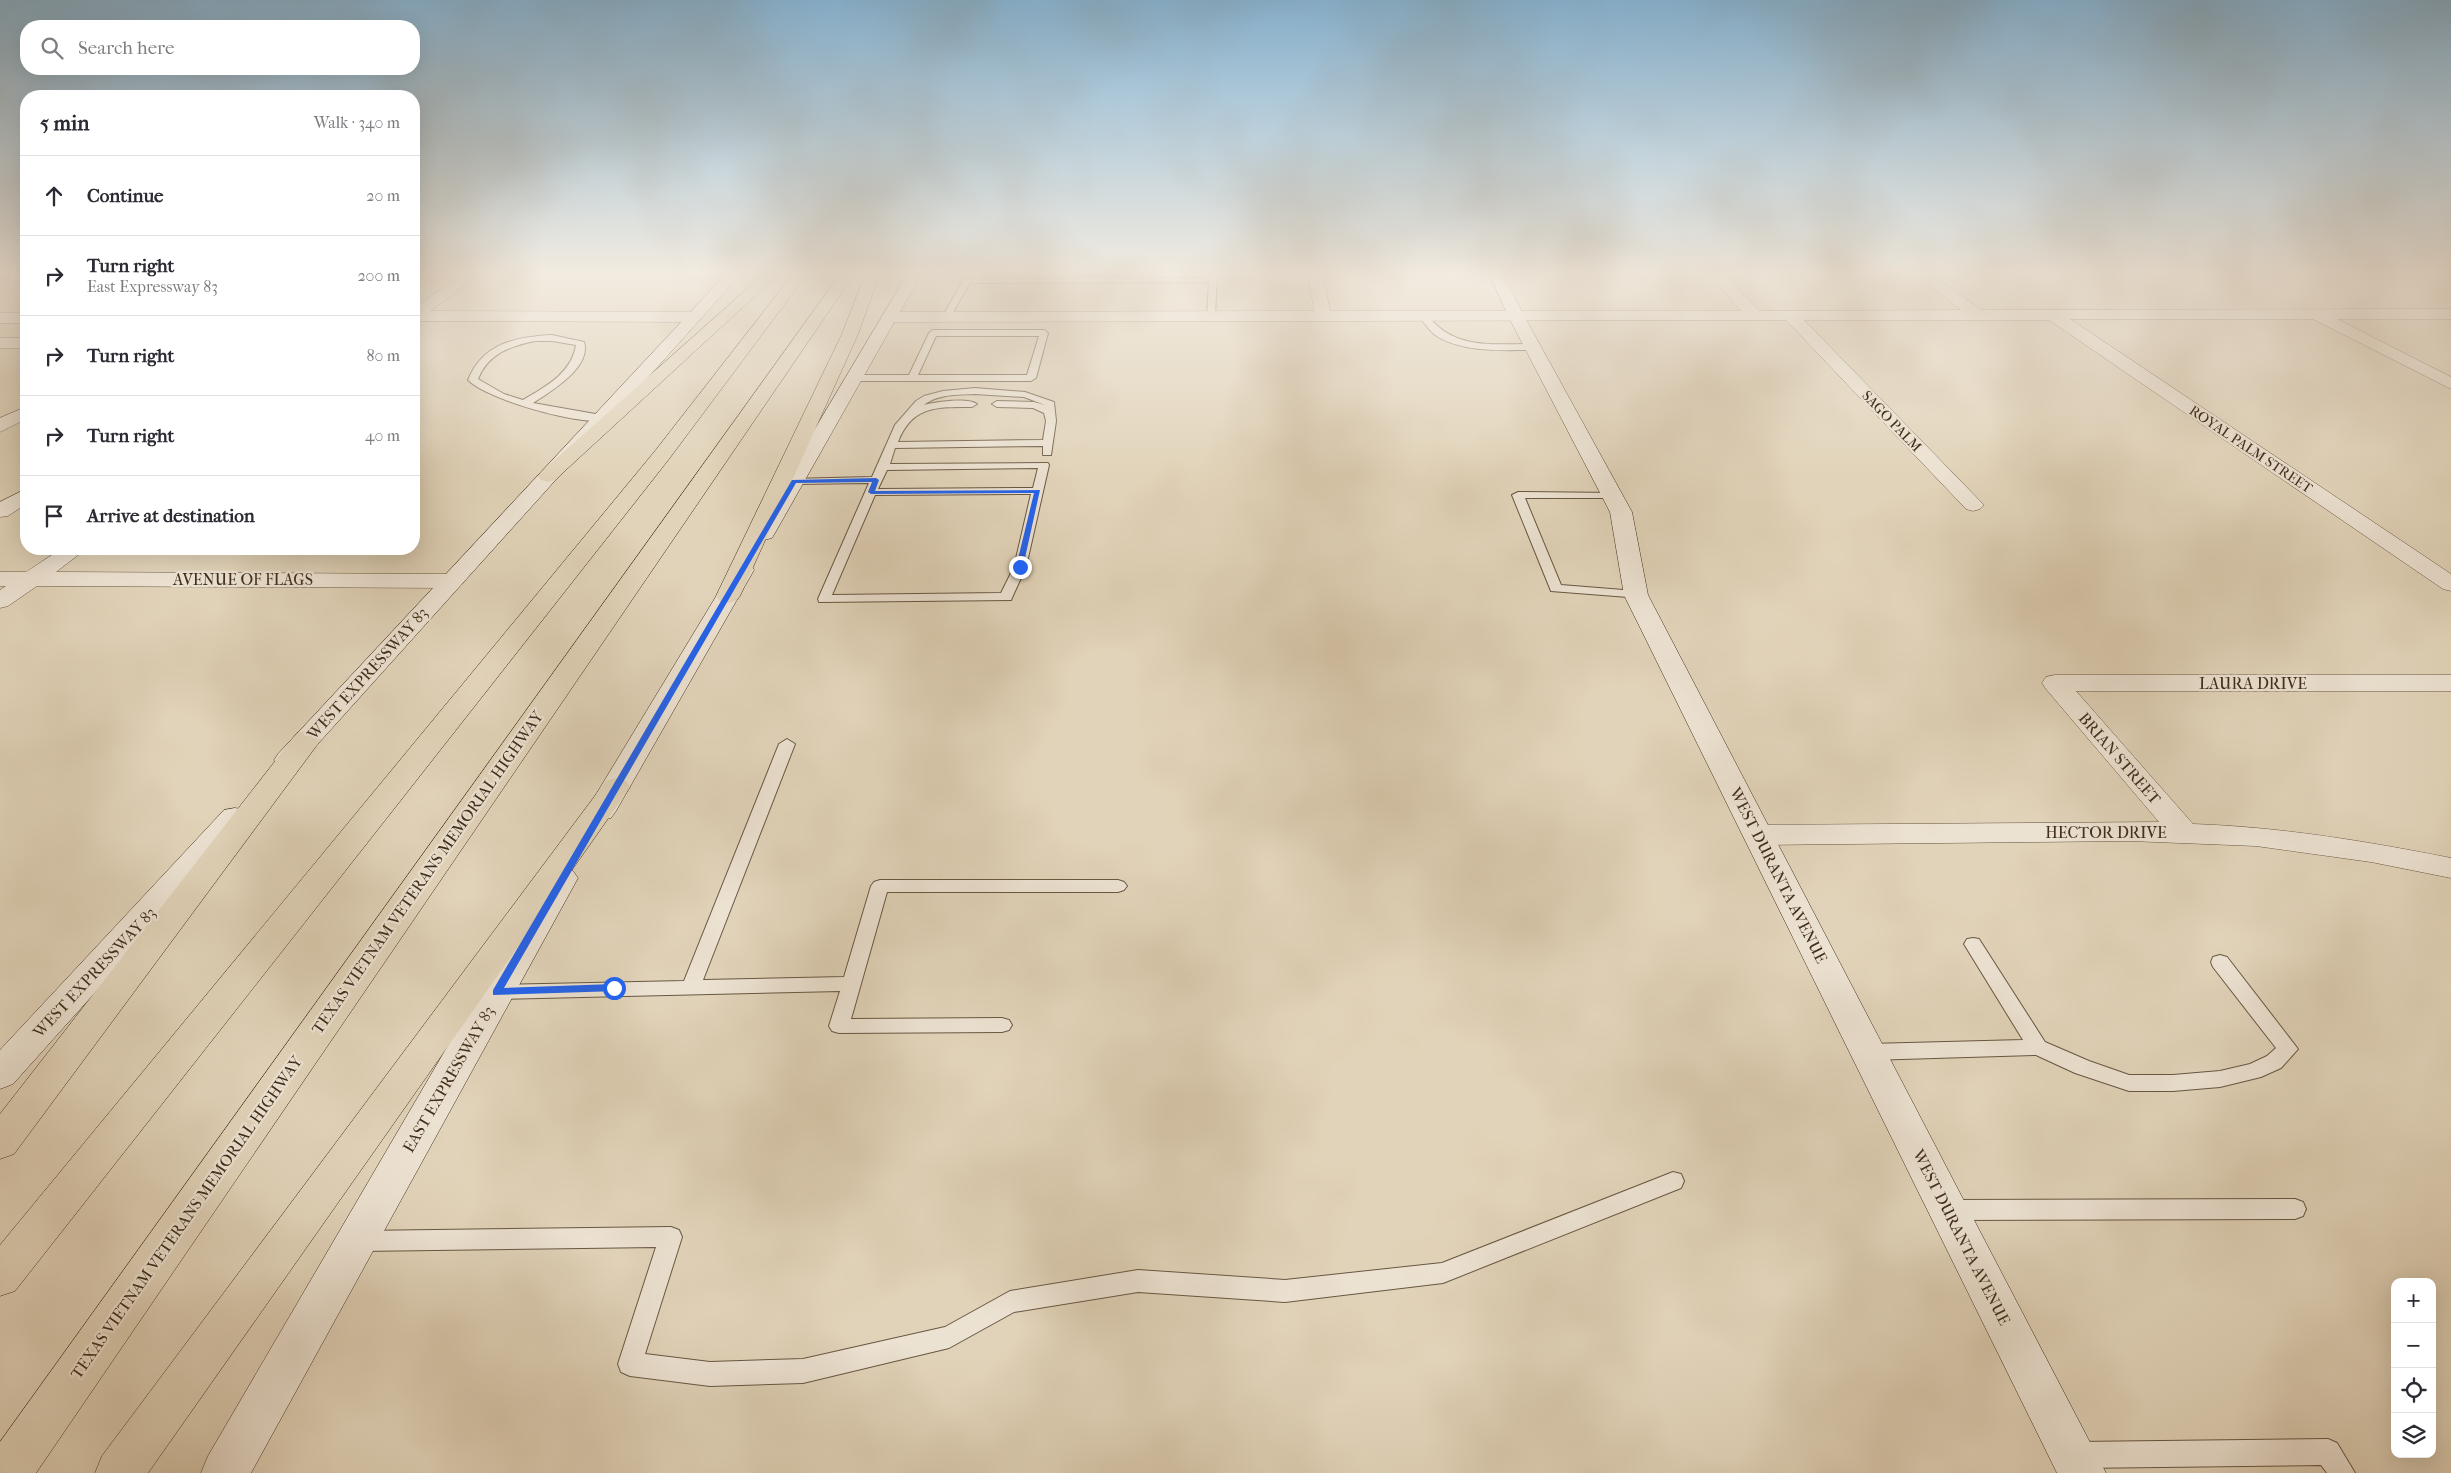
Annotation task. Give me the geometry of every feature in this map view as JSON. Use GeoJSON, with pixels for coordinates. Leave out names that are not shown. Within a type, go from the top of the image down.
{"type":"FeatureCollection","features":[{"type":"Feature","properties":{"kind":"highway"},"geometry":{"type":"LineString","coordinates":[[548,476],[696,342]]}},
{"type":"Feature","properties":{"kind":"highway"},"geometry":{"type":"LineString","coordinates":[[0,1277],[662,455],[748,342]]}},
{"type":"Feature","properties":{"kind":"highway","name":"TEXAS VIETNAM VETERANS MEMORIAL HIGHWAY"},"geometry":{"type":"LineString","coordinates":[[7,1473],[797,342]]}},
{"type":"Feature","properties":{"kind":"highway"},"geometry":{"type":"LineString","coordinates":[[728,596],[846,342]]}},
{"type":"Feature","properties":{"kind":"highway"},"geometry":{"type":"LineString","coordinates":[[0,1143],[307,739]]}},
{"type":"Feature","properties":{"kind":"highway"},"geometry":{"type":"LineString","coordinates":[[119,1473],[616,787]]}},
{"type":"Feature","properties":{"kind":"street","name":"WEST EXPRESSWAY 83"},"geometry":{"type":"LineString","coordinates":[[0,1074],[670,342]]}},
{"type":"Feature","properties":{"kind":"street","name":"EAST EXPRESSWAY 83"},"geometry":{"type":"LineString","coordinates":[[225,1473],[497,992],[875,342]]}},
{"type":"Feature","properties":{"kind":"street","name":"WEST DURANTA AVENUE"},"geometry":{"type":"LineString","coordinates":[[1530,342],[1621,512],[1636,595],[2077,1464]]}},
{"type":"Feature","properties":{"kind":"street","name":"SAGO PALM"},"geometry":{"type":"LineString","coordinates":[[1816,342],[1973,505]]}},
{"type":"Feature","properties":{"kind":"street","name":"ROYAL PALM STREET"},"geometry":{"type":"LineString","coordinates":[[2092,342],[2451,584]]}},
{"type":"Feature","properties":{"kind":"street"},"geometry":{"type":"LineString","coordinates":[[2369,342],[2451,384]]}},
{"type":"Feature","properties":{"kind":"street"},"geometry":{"type":"LineString","coordinates":[[0,343],[20,343]]}},
{"type":"Feature","properties":{"kind":"street"},"geometry":{"type":"LineString","coordinates":[[0,354],[20,344]]}},
{"type":"Feature","properties":{"kind":"street"},"geometry":{"type":"LineString","coordinates":[[0,426],[20,415]]}},
{"type":"Feature","properties":{"kind":"street"},"geometry":{"type":"LineString","coordinates":[[0,511],[20,499]]}},
{"type":"Feature","properties":{"kind":"street"},"geometry":{"type":"LineString","coordinates":[[0,601],[67,555]]}},
{"type":"Feature","properties":{"kind":"street","name":"AVENUE OF FLAGS"},"geometry":{"type":"LineString","coordinates":[[0,579],[452,581]]}},
{"type":"Feature","properties":{"kind":"street","name":"LAURA DRIVE"},"geometry":{"type":"LineString","coordinates":[[2055,683],[2451,683]]}},
{"type":"Feature","properties":{"kind":"street","name":"BRIAN STREET"},"geometry":{"type":"LineString","coordinates":[[2055,683],[2184,833]]}},
{"type":"Feature","properties":{"kind":"street","name":"HECTOR DRIVE"},"geometry":{"type":"LineString","coordinates":[[1759,835],[2130,831],[2184,833],[2275,838],[2370,852],[2451,868]]}},
{"type":"Feature","properties":{"kind":"lane"},"geometry":{"type":"LineString","coordinates":[[519,342],[500,347],[484,358],[474,373],[473,380],[491,391],[553,412],[601,418]]}},
{"type":"Feature","properties":{"kind":"lane"},"geometry":{"type":"LineString","coordinates":[[526,403],[572,368],[581,355],[581,344],[571,342]]}},
{"type":"Feature","properties":{"kind":"lane"},"geometry":{"type":"LineString","coordinates":[[912,378],[929,342]]}},
{"type":"Feature","properties":{"kind":"lane"},"geometry":{"type":"LineString","coordinates":[[854,378],[1031,378],[1041,342]]}},
{"type":"Feature","properties":{"kind":"lane"},"geometry":{"type":"LineString","coordinates":[[1466,342],[1485,346],[1533,347]]}},
{"type":"Feature","properties":{"kind":"lane"},"geometry":{"type":"LineString","coordinates":[[911,414],[917,405],[930,397],[969,391],[1032,396],[1050,404],[1049,443],[1044,465],[1020,567],[1006,597],[824,599],[902,421],[911,414],[930,406],[973,402]]}},
{"type":"Feature","properties":{"kind":"lane"},"geometry":{"type":"LineString","coordinates":[[997,402],[1034,405],[1049,411]]}},
{"type":"Feature","properties":{"kind":"lane"},"geometry":{"type":"LineString","coordinates":[[892,444],[1049,443]]}},
{"type":"Feature","properties":{"kind":"lane"},"geometry":{"type":"LineString","coordinates":[[883,467],[1044,465]]}},
{"type":"Feature","properties":{"kind":"lane"},"geometry":{"type":"LineString","coordinates":[[794,481],[876,480]]}},
{"type":"Feature","properties":{"kind":"lane"},"geometry":{"type":"LineString","coordinates":[[871,492],[1038,491]]}},
{"type":"Feature","properties":{"kind":"lane"},"geometry":{"type":"LineString","coordinates":[[1612,495],[1518,495],[1556,588],[1636,595]]}},
{"type":"Feature","properties":{"kind":"lane"},"geometry":{"type":"LineString","coordinates":[[691,987],[787,744]]}},
{"type":"Feature","properties":{"kind":"lane"},"geometry":{"type":"LineString","coordinates":[[1002,1025],[839,1026],[880,886],[1118,886]]}},
{"type":"Feature","properties":{"kind":"lane"},"geometry":{"type":"LineString","coordinates":[[1974,944],[2038,1047]]}},
{"type":"Feature","properties":{"kind":"lane"},"geometry":{"type":"LineString","coordinates":[[1869,1052],[2038,1047],[2082,1067],[2129,1082],[2173,1083],[2220,1080],[2254,1071],[2274,1062],[2288,1049],[2220,962]]}},
{"type":"Feature","properties":{"kind":"lane"},"geometry":{"type":"LineString","coordinates":[[497,992],[851,984]]}},
{"type":"Feature","properties":{"kind":"lane"},"geometry":{"type":"LineString","coordinates":[[356,1240],[671,1237],[630,1364],[710,1374],[803,1371],[949,1337],[1010,1302],[1138,1281],[1285,1290],[1443,1273],[1673,1181]]}},
{"type":"Feature","properties":{"kind":"lane"},"geometry":{"type":"LineString","coordinates":[[1948,1210],[2295,1209]]}},
{"type":"Feature","properties":{"kind":"lane"},"geometry":{"type":"LineString","coordinates":[[2077,1464],[2328,1452],[2342,1473]]}},
{"type":"Feature","properties":{"kind":"route"},"geometry":{"type":"LineString","coordinates":[[614,988],[497,992],[530,932],[794,481],[876,480],[871,492],[1038,491],[1020,567]]}}]}
